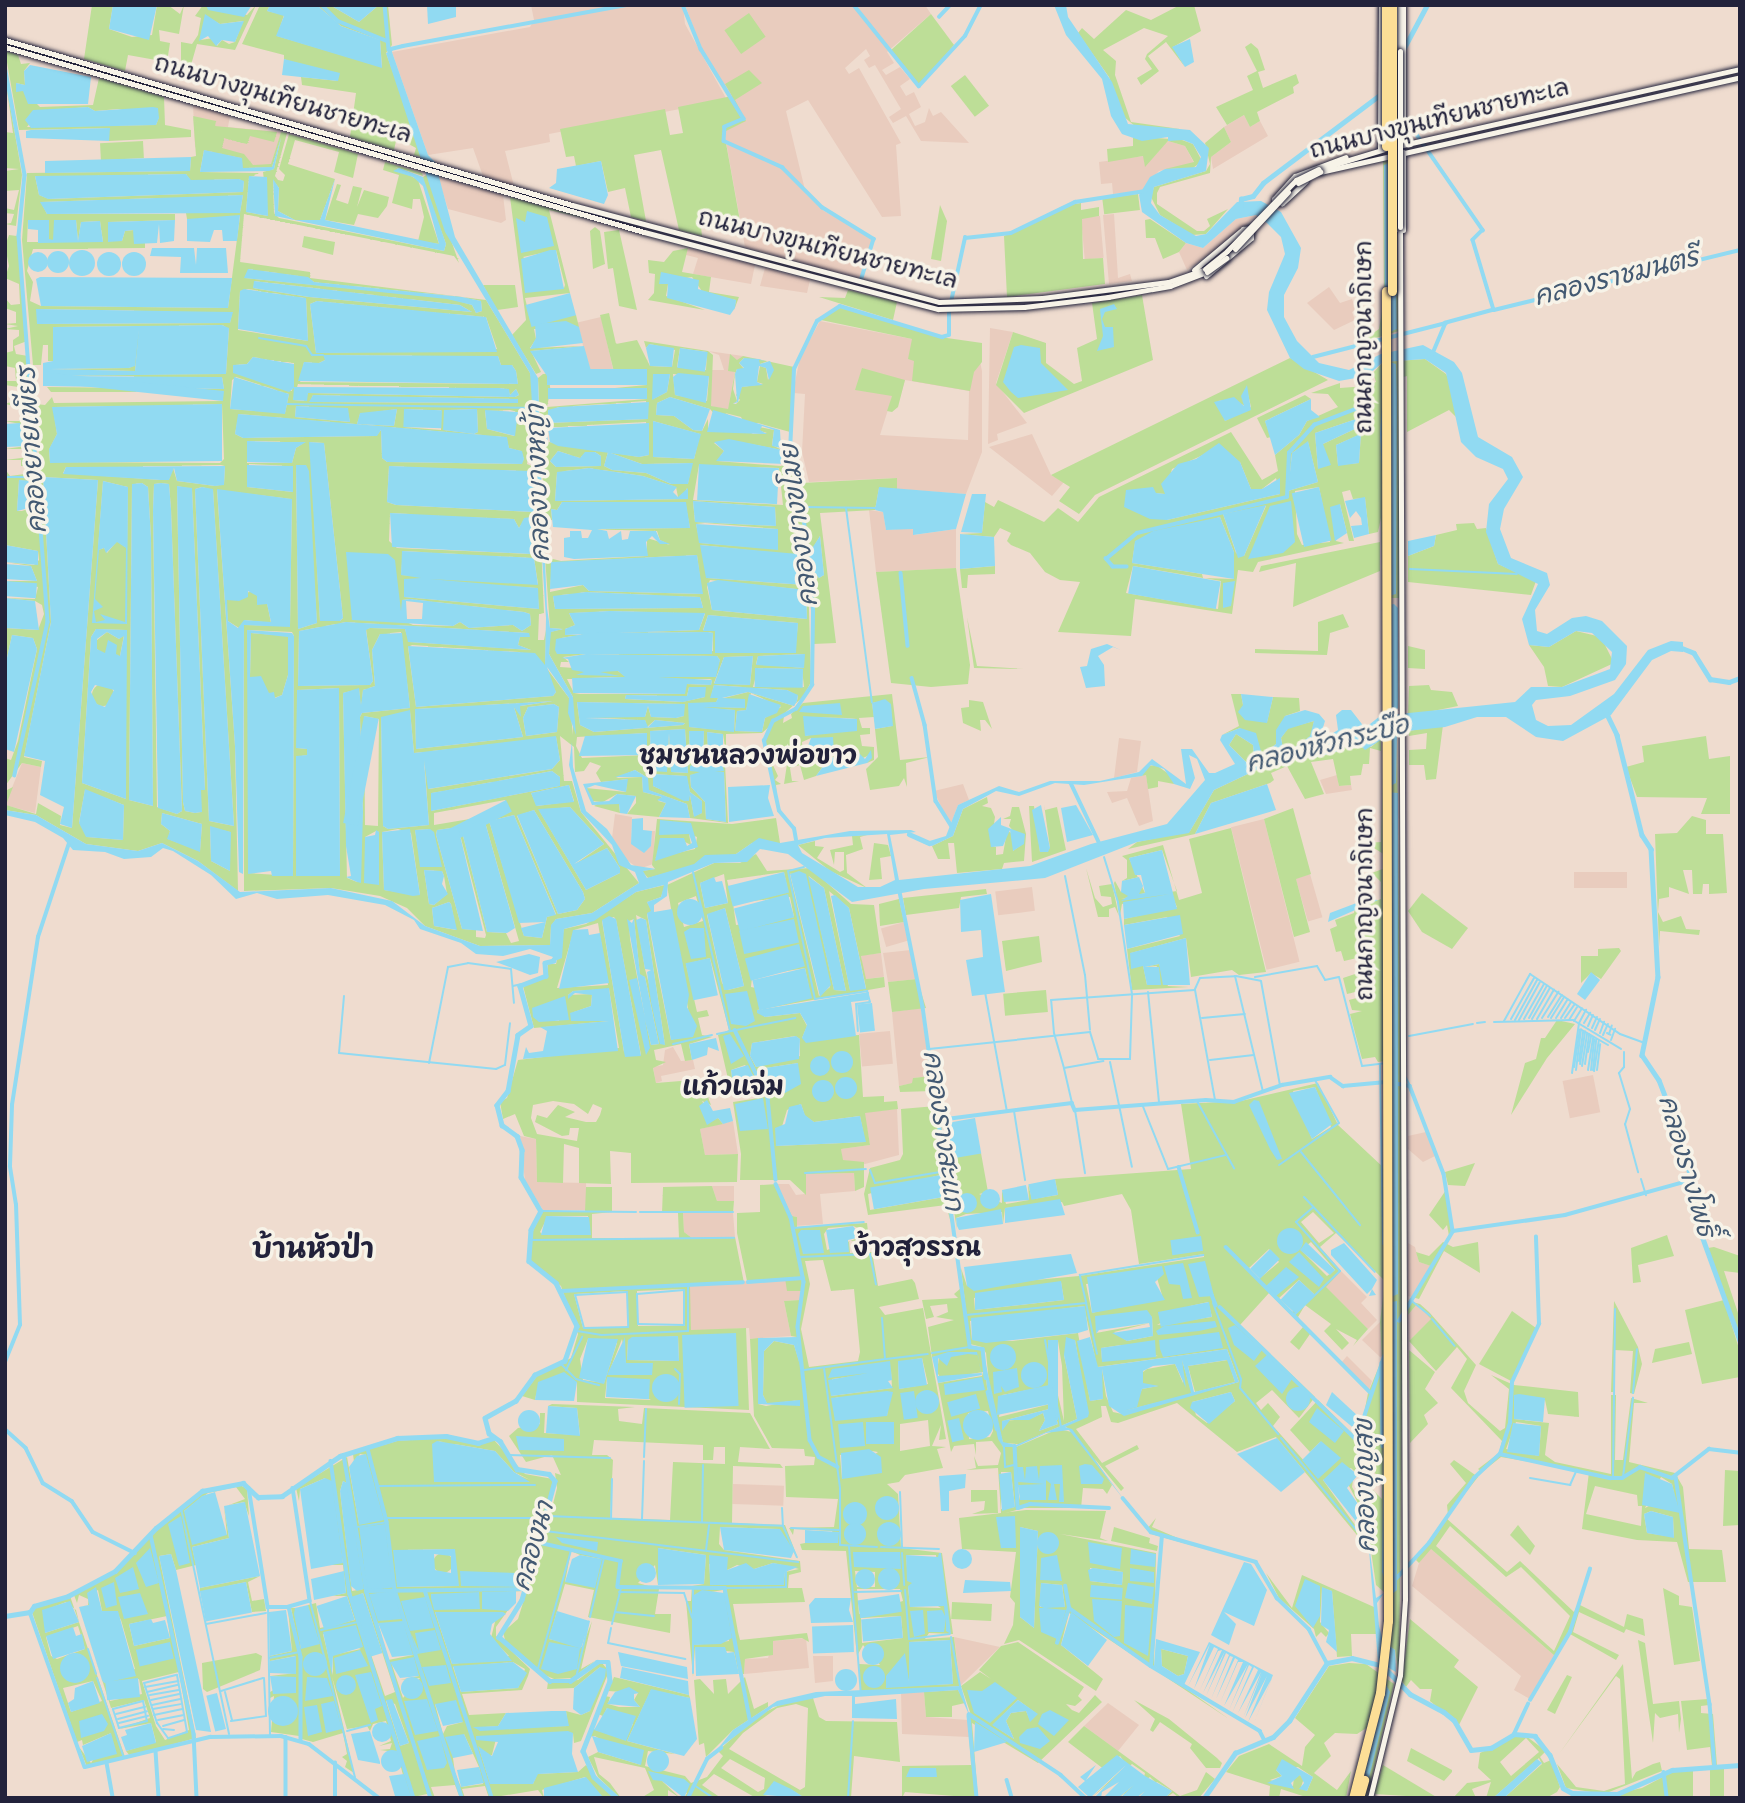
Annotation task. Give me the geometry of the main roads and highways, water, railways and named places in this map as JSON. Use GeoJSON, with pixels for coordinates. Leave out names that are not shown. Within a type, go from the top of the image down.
{"type":"FeatureCollection","features":[{"type":"Feature","properties":{"kind":"highway","name":"ถนนกาญจนาภิเษก"},"geometry":{"type":"LineString","coordinates":[[1353,1798],[1380,1693],[1388,1621],[1383,5]]}},
{"type":"Feature","properties":{"kind":"highway","name":"ถนนกาญจนาภิเษก"},"geometry":{"type":"LineString","coordinates":[[1359,1798],[1387,1692],[1394,1614],[1392,5]]}},
{"type":"Feature","properties":{"kind":"main road"},"geometry":{"type":"LineString","coordinates":[[1380,150],[1383,5]]}},
{"type":"Feature","properties":{"kind":"main road"},"geometry":{"type":"LineString","coordinates":[[1370,1798],[1395,1704],[1402,1660],[1405,1587],[1401,5]]}},
{"type":"Feature","properties":{"kind":"main road","name":"ถนนบางขุนเทียนชายทะเล"},"geometry":{"type":"LineString","coordinates":[[7,40],[216,103],[421,160],[571,208],[837,285],[953,311],[1054,304],[1186,279],[1206,270],[1296,180],[1320,171],[1380,150],[1426,138],[1511,125],[1740,77]]}},
{"type":"Feature","properties":{"kind":"main road","name":"ถนนบางขุนเทียนชายทะเล"},"geometry":{"type":"LineString","coordinates":[[8,48],[440,175],[946,303],[1042,298],[1186,279]]}},
{"type":"Feature","properties":{"kind":"main road"},"geometry":{"type":"LineString","coordinates":[[1400,113],[1397,66],[1401,53]]}},
{"type":"Feature","properties":{"kind":"main road"},"geometry":{"type":"LineString","coordinates":[[1400,145],[1401,53]]}},
{"type":"Feature","properties":{"kind":"main road","name":"ถนนบางขุนเทียนชายทะเล"},"geometry":{"type":"LineString","coordinates":[[1362,158],[1427,147],[1740,69]]}},
{"type":"Feature","properties":{"kind":"main road"},"geometry":{"type":"LineString","coordinates":[[1730,71],[1731,79]]}},
{"type":"Feature","properties":{"kind":"main road"},"geometry":{"type":"LineString","coordinates":[[1719,74],[1721,81]]}},
{"type":"Feature","properties":{"kind":"main road"},"geometry":{"type":"LineString","coordinates":[[158,92],[208,104],[206,100]]}},
{"type":"Feature","properties":{"kind":"main road"},"geometry":{"type":"LineString","coordinates":[[216,103],[214,106],[270,125]]}},
{"type":"Feature","properties":{"kind":"main road"},"geometry":{"type":"LineString","coordinates":[[1400,153],[1400,310]]}},
{"type":"Feature","properties":{"kind":"main road"},"geometry":{"type":"LineString","coordinates":[[1362,158],[1305,182],[1282,203],[1274,199],[1309,168],[1362,158]]}},
{"type":"Feature","properties":{"kind":"main road"},"geometry":{"type":"LineString","coordinates":[[490,188],[503,185],[511,194]]}},
{"type":"Feature","properties":{"kind":"main road"},"geometry":{"type":"LineString","coordinates":[[1243,229],[1253,229],[1253,237],[1223,265],[1186,279],[1219,253],[1243,229]]}},
{"type":"Feature","properties":{"kind":"main road"},"geometry":{"type":"LineString","coordinates":[[837,285],[839,276]]}},
{"type":"Feature","properties":{"kind":"main road"},"geometry":{"type":"LineString","coordinates":[[862,283],[869,293]]}},
{"type":"Feature","properties":{"kind":"water"},"geometry":{"type":"Polygon","coordinates":[[[113,5],[157,5],[149,40],[109,29],[113,5]]]}},
{"type":"Feature","properties":{"kind":"water"},"geometry":{"type":"Polygon","coordinates":[[[206,5],[252,5],[244,17],[208,10],[206,5]]]}},
{"type":"Feature","properties":{"kind":"water"},"geometry":{"type":"Polygon","coordinates":[[[270,5],[317,5],[341,26],[380,40],[382,68],[276,36],[284,16],[267,11],[270,5]]]}},
{"type":"Feature","properties":{"kind":"water"},"geometry":{"type":"Polygon","coordinates":[[[330,5],[379,5],[359,22],[330,5]]]}},
{"type":"Feature","properties":{"kind":"water"},"geometry":{"type":"Polygon","coordinates":[[[427,5],[456,5],[456,17],[428,24],[427,5]]]}},
{"type":"Feature","properties":{"kind":"water"},"geometry":{"type":"Polygon","coordinates":[[[1054,5],[1066,5],[1068,17],[1112,82],[1128,124],[1190,130],[1209,148],[1206,171],[1154,187],[1151,203],[1160,215],[1196,236],[1206,234],[1237,202],[1261,201],[1281,212],[1301,248],[1298,268],[1284,295],[1284,317],[1297,341],[1319,363],[1349,370],[1381,354],[1423,345],[1454,362],[1462,373],[1478,437],[1512,457],[1523,477],[1504,509],[1500,529],[1511,558],[1547,573],[1550,585],[1535,610],[1537,631],[1547,634],[1572,618],[1586,616],[1602,621],[1627,646],[1626,664],[1615,680],[1570,696],[1536,700],[1532,705],[1536,720],[1548,726],[1571,725],[1614,694],[1648,650],[1671,641],[1683,642],[1683,652],[1671,651],[1652,660],[1611,715],[1563,741],[1536,737],[1506,717],[1477,717],[1445,727],[1407,731],[1397,735],[1396,783],[1388,787],[1384,738],[1365,750],[1357,742],[1348,742],[1338,751],[1314,758],[1306,753],[1271,763],[1214,790],[1189,833],[1137,842],[1045,878],[924,889],[852,902],[788,854],[760,849],[747,862],[714,863],[668,882],[667,896],[654,905],[654,912],[672,909],[689,995],[687,1007],[697,1026],[693,1037],[671,1040],[647,913],[651,911],[647,902],[661,897],[664,885],[636,892],[594,921],[564,929],[562,958],[548,964],[553,957],[530,949],[503,956],[476,954],[461,943],[420,929],[414,920],[385,905],[328,895],[277,899],[257,893],[236,899],[211,875],[173,851],[163,848],[151,857],[124,859],[105,852],[73,850],[63,838],[35,822],[5,815],[5,810],[36,815],[86,844],[138,851],[162,843],[198,861],[240,892],[331,888],[392,901],[425,926],[480,946],[550,945],[551,925],[556,919],[592,913],[639,883],[635,872],[619,865],[612,845],[581,812],[569,765],[572,742],[573,767],[586,811],[607,829],[631,865],[656,869],[643,871],[647,878],[694,864],[705,855],[736,854],[759,838],[780,843],[850,831],[911,830],[916,832],[890,835],[899,880],[1030,866],[1091,844],[1167,824],[1205,780],[1197,759],[1189,755],[1195,778],[1190,789],[1174,784],[1164,769],[1151,765],[1142,776],[1084,785],[1055,783],[1019,796],[996,791],[963,809],[953,836],[932,846],[923,843],[946,836],[958,805],[999,786],[1019,792],[1050,781],[1100,781],[1139,772],[1152,759],[1186,784],[1181,749],[1192,749],[1209,773],[1215,773],[1235,764],[1220,740],[1222,735],[1240,728],[1256,733],[1262,755],[1276,744],[1276,730],[1285,716],[1305,710],[1319,714],[1325,721],[1321,734],[1328,736],[1338,730],[1336,715],[1342,710],[1351,710],[1365,728],[1380,716],[1515,702],[1531,687],[1562,687],[1610,669],[1612,652],[1592,633],[1576,631],[1549,647],[1529,645],[1522,619],[1538,584],[1498,564],[1486,532],[1489,504],[1508,479],[1503,469],[1476,457],[1461,442],[1446,373],[1425,359],[1383,362],[1367,376],[1339,381],[1304,369],[1290,358],[1267,310],[1269,292],[1285,254],[1281,237],[1256,215],[1236,219],[1203,248],[1186,243],[1142,212],[1139,195],[1150,177],[1165,169],[1196,167],[1201,157],[1193,144],[1183,140],[1168,141],[1168,137],[1142,141],[1122,134],[1111,116],[1102,79],[1066,35],[1054,5]],[[1314,721],[1288,729],[1281,738],[1283,748],[1293,749],[1310,736],[1314,721]],[[1236,734],[1229,745],[1247,763],[1254,755],[1253,745],[1236,734]],[[887,834],[825,838],[798,845],[802,853],[858,887],[880,887],[895,880],[887,834]]]}},
{"type":"Feature","properties":{"kind":"water"},"geometry":{"type":"Polygon","coordinates":[[[205,14],[220,24],[244,21],[235,42],[222,40],[216,46],[208,36],[199,41],[205,14]]]}},
{"type":"Feature","properties":{"kind":"water"},"geometry":{"type":"Polygon","coordinates":[[[1190,39],[1194,62],[1185,67],[1172,47],[1190,39]]]}},
{"type":"Feature","properties":{"kind":"water","name":"คลองบางหญ้า"},"geometry":{"type":"Polygon","coordinates":[[[392,52],[428,155],[435,162],[455,237],[538,378],[540,437],[544,443],[542,426],[545,416],[548,443],[540,449],[547,608],[550,628],[563,629],[551,632],[549,654],[573,697],[576,735],[568,713],[569,698],[547,667],[556,692],[553,696],[416,707],[408,646],[535,653],[545,665],[546,618],[530,373],[445,232],[386,53],[392,52]]]}},
{"type":"Feature","properties":{"kind":"water"},"geometry":{"type":"Polygon","coordinates":[[[284,59],[340,73],[338,81],[282,75],[284,59]]]}},
{"type":"Feature","properties":{"kind":"water"},"geometry":{"type":"Polygon","coordinates":[[[30,65],[91,77],[88,104],[28,104],[23,91],[16,92],[16,83],[25,85],[24,71],[30,65]]]}},
{"type":"Feature","properties":{"kind":"water"},"geometry":{"type":"Polygon","coordinates":[[[88,107],[95,111],[153,107],[158,108],[159,118],[156,125],[31,128],[25,120],[33,110],[88,107]]]}},
{"type":"Feature","properties":{"kind":"water"},"geometry":{"type":"Polygon","coordinates":[[[110,128],[109,141],[26,138],[26,131],[31,130],[110,128]]]}},
{"type":"Feature","properties":{"kind":"water"},"geometry":{"type":"Polygon","coordinates":[[[281,138],[274,169],[200,172],[204,150],[242,158],[243,168],[272,167],[281,138]]]}},
{"type":"Feature","properties":{"kind":"water"},"geometry":{"type":"Polygon","coordinates":[[[191,157],[190,171],[45,173],[45,161],[191,157]]]}},
{"type":"Feature","properties":{"kind":"water"},"geometry":{"type":"Polygon","coordinates":[[[601,161],[608,195],[604,204],[549,188],[556,183],[557,169],[601,161]]]}},
{"type":"Feature","properties":{"kind":"water"},"geometry":{"type":"Polygon","coordinates":[[[1393,161],[1397,329],[1385,334],[1384,165],[1393,161]]]}},
{"type":"Feature","properties":{"kind":"water"},"geometry":{"type":"Polygon","coordinates":[[[399,168],[423,177],[446,244],[444,251],[275,216],[273,179],[279,188],[278,211],[295,220],[320,220],[335,179],[325,220],[439,244],[423,186],[413,177],[393,171],[399,168]]]}},
{"type":"Feature","properties":{"kind":"water"},"geometry":{"type":"Polygon","coordinates":[[[186,174],[191,180],[239,179],[244,181],[243,192],[48,199],[39,195],[35,176],[186,174]]]}},
{"type":"Feature","properties":{"kind":"water"},"geometry":{"type":"Polygon","coordinates":[[[249,176],[267,177],[268,216],[246,212],[249,176]]]}},
{"type":"Feature","properties":{"kind":"water"},"geometry":{"type":"Polygon","coordinates":[[[243,195],[240,213],[47,214],[40,202],[243,195]]]}},
{"type":"Feature","properties":{"kind":"water"},"geometry":{"type":"Polygon","coordinates":[[[527,211],[547,217],[554,246],[521,253],[516,218],[525,222],[527,211]]]}},
{"type":"Feature","properties":{"kind":"water"},"geometry":{"type":"Polygon","coordinates":[[[240,215],[237,241],[223,241],[222,230],[214,230],[210,242],[187,241],[187,219],[240,215]]]}},
{"type":"Feature","properties":{"kind":"water"},"geometry":{"type":"Polygon","coordinates":[[[28,220],[49,220],[49,239],[53,240],[54,220],[76,220],[78,241],[81,222],[100,221],[103,242],[38,243],[38,230],[28,229],[28,220]]]}},
{"type":"Feature","properties":{"kind":"water"},"geometry":{"type":"Polygon","coordinates":[[[175,220],[174,241],[160,243],[159,224],[157,243],[134,244],[133,230],[125,231],[122,241],[108,242],[108,222],[175,220]]]}},
{"type":"Feature","properties":{"kind":"water"},"geometry":{"type":"Polygon","coordinates":[[[152,248],[194,248],[196,265],[197,248],[226,248],[228,273],[180,273],[181,257],[150,256],[152,248]]]}},
{"type":"Feature","properties":{"kind":"water"},"geometry":{"type":"Polygon","coordinates":[[[82,250],[91,254],[95,263],[91,272],[82,276],[73,272],[69,263],[73,254],[82,250]]]}},
{"type":"Feature","properties":{"kind":"water"},"geometry":{"type":"Polygon","coordinates":[[[556,250],[564,289],[525,293],[521,259],[556,250]]]}},
{"type":"Feature","properties":{"kind":"water"},"geometry":{"type":"Polygon","coordinates":[[[58,251],[66,254],[69,262],[66,270],[58,273],[50,270],[47,262],[50,254],[58,251]]]}},
{"type":"Feature","properties":{"kind":"water"},"geometry":{"type":"Polygon","coordinates":[[[38,252],[45,255],[48,262],[45,269],[38,272],[31,269],[28,262],[31,255],[38,252]]]}},
{"type":"Feature","properties":{"kind":"water"},"geometry":{"type":"Polygon","coordinates":[[[109,252],[120,259],[121,264],[114,275],[109,276],[98,269],[97,264],[104,253],[109,252]]]}},
{"type":"Feature","properties":{"kind":"water"},"geometry":{"type":"Polygon","coordinates":[[[134,252],[143,255],[146,264],[143,273],[134,276],[125,273],[122,264],[125,255],[134,252]]]}},
{"type":"Feature","properties":{"kind":"water"},"geometry":{"type":"Polygon","coordinates":[[[248,269],[308,277],[314,282],[462,297],[481,301],[482,311],[476,313],[472,305],[447,299],[244,278],[248,269]]]}},
{"type":"Feature","properties":{"kind":"water"},"geometry":{"type":"Polygon","coordinates":[[[661,272],[699,280],[698,289],[736,300],[735,308],[730,315],[667,298],[668,284],[659,284],[661,272]]]}},
{"type":"Feature","properties":{"kind":"water"},"geometry":{"type":"Polygon","coordinates":[[[36,279],[232,279],[228,308],[41,306],[36,279]]]}},
{"type":"Feature","properties":{"kind":"water"},"geometry":{"type":"Polygon","coordinates":[[[254,281],[460,305],[472,312],[309,297],[253,288],[254,281]]]}},
{"type":"Feature","properties":{"kind":"water"},"geometry":{"type":"Polygon","coordinates":[[[244,289],[306,298],[308,341],[238,329],[240,291],[244,289]]]}},
{"type":"Feature","properties":{"kind":"water"},"geometry":{"type":"Polygon","coordinates":[[[570,293],[576,315],[532,327],[526,305],[570,293]]]}},
{"type":"Feature","properties":{"kind":"water"},"geometry":{"type":"Polygon","coordinates":[[[317,301],[486,317],[497,352],[316,353],[310,304],[317,301]]]}},
{"type":"Feature","properties":{"kind":"water"},"geometry":{"type":"Polygon","coordinates":[[[1114,304],[1117,309],[1105,312],[1102,319],[1105,327],[1113,327],[1114,347],[1097,351],[1103,336],[1100,309],[1114,304]]]}},
{"type":"Feature","properties":{"kind":"water"},"geometry":{"type":"Polygon","coordinates":[[[36,309],[233,312],[230,323],[37,324],[36,309]]]}},
{"type":"Feature","properties":{"kind":"water"},"geometry":{"type":"Polygon","coordinates":[[[566,321],[579,327],[583,343],[530,349],[536,338],[535,324],[566,321]]]}},
{"type":"Feature","properties":{"kind":"water"},"geometry":{"type":"Polygon","coordinates":[[[222,325],[229,328],[226,374],[48,376],[222,377],[224,389],[43,386],[43,363],[53,361],[53,327],[222,325]],[[139,329],[135,366],[50,369],[135,371],[139,329]]]}},
{"type":"Feature","properties":{"kind":"water"},"geometry":{"type":"Polygon","coordinates":[[[649,344],[674,348],[672,367],[650,366],[646,348],[649,344]]]}},
{"type":"Feature","properties":{"kind":"water"},"geometry":{"type":"Polygon","coordinates":[[[1021,345],[1040,348],[1041,363],[1068,390],[1018,398],[1011,392],[1003,382],[1014,347],[1021,345]]]}},
{"type":"Feature","properties":{"kind":"water"},"geometry":{"type":"Polygon","coordinates":[[[584,346],[591,371],[547,376],[530,351],[584,346]]]}},
{"type":"Feature","properties":{"kind":"water"},"geometry":{"type":"Polygon","coordinates":[[[680,348],[708,352],[705,372],[677,368],[680,348]]]}},
{"type":"Feature","properties":{"kind":"water"},"geometry":{"type":"Polygon","coordinates":[[[323,355],[498,356],[501,365],[512,365],[518,384],[298,381],[304,362],[319,363],[325,360],[323,355]]]}},
{"type":"Feature","properties":{"kind":"water"},"geometry":{"type":"Polygon","coordinates":[[[253,357],[294,364],[294,387],[499,388],[509,389],[510,395],[516,389],[519,395],[515,397],[308,393],[307,401],[293,400],[294,388],[289,392],[233,373],[233,365],[247,364],[253,357]]]}},
{"type":"Feature","properties":{"kind":"water"},"geometry":{"type":"Polygon","coordinates":[[[744,358],[759,359],[765,361],[759,360],[760,364],[770,361],[774,370],[769,380],[766,368],[759,366],[757,382],[763,385],[742,387],[738,402],[733,404],[737,401],[735,374],[737,369],[744,368],[739,363],[744,358]]]}},
{"type":"Feature","properties":{"kind":"water"},"geometry":{"type":"Polygon","coordinates":[[[1385,364],[1396,364],[1397,397],[1396,594],[1389,596],[1380,434],[1385,364]]]}},
{"type":"Feature","properties":{"kind":"water"},"geometry":{"type":"Polygon","coordinates":[[[547,369],[647,369],[647,385],[547,385],[547,369]]]}},
{"type":"Feature","properties":{"kind":"water"},"geometry":{"type":"Polygon","coordinates":[[[52,373],[224,391],[223,401],[51,383],[52,373]]]}},
{"type":"Feature","properties":{"kind":"water"},"geometry":{"type":"Polygon","coordinates":[[[678,373],[709,376],[706,403],[675,395],[673,377],[678,373]]]}},
{"type":"Feature","properties":{"kind":"water"},"geometry":{"type":"Polygon","coordinates":[[[653,374],[670,374],[667,392],[652,400],[653,374]]]}},
{"type":"Feature","properties":{"kind":"water"},"geometry":{"type":"Polygon","coordinates":[[[234,377],[289,394],[285,414],[230,409],[234,377]]]}},
{"type":"Feature","properties":{"kind":"water"},"geometry":{"type":"Polygon","coordinates":[[[1247,385],[1251,410],[1225,421],[1214,402],[1234,397],[1244,406],[1241,396],[1247,385]]]}},
{"type":"Feature","properties":{"kind":"water"},"geometry":{"type":"Polygon","coordinates":[[[548,388],[647,388],[647,399],[548,399],[548,388]]]}},
{"type":"Feature","properties":{"kind":"water"},"geometry":{"type":"Polygon","coordinates":[[[313,395],[518,399],[518,403],[309,402],[313,395]]]}},
{"type":"Feature","properties":{"kind":"water"},"geometry":{"type":"Polygon","coordinates":[[[670,397],[710,409],[702,431],[693,430],[674,416],[656,415],[657,403],[670,397]]]}},
{"type":"Feature","properties":{"kind":"water"},"geometry":{"type":"Polygon","coordinates":[[[1311,399],[1311,410],[1320,417],[1307,421],[1299,435],[1275,455],[1265,421],[1311,399]]]}},
{"type":"Feature","properties":{"kind":"water"},"geometry":{"type":"Polygon","coordinates":[[[649,402],[648,419],[548,423],[548,410],[559,407],[649,402]]]}},
{"type":"Feature","properties":{"kind":"water"},"geometry":{"type":"Polygon","coordinates":[[[222,404],[222,461],[50,463],[49,449],[57,434],[52,407],[222,404]]]}},
{"type":"Feature","properties":{"kind":"water"},"geometry":{"type":"Polygon","coordinates":[[[296,406],[348,408],[350,422],[295,417],[296,406]]]}},
{"type":"Feature","properties":{"kind":"water"},"geometry":{"type":"Polygon","coordinates":[[[397,409],[394,426],[357,424],[360,413],[397,409]]]}},
{"type":"Feature","properties":{"kind":"water"},"geometry":{"type":"Polygon","coordinates":[[[404,409],[442,410],[441,428],[403,427],[404,409]]]}},
{"type":"Feature","properties":{"kind":"water"},"geometry":{"type":"Polygon","coordinates":[[[477,409],[478,432],[474,434],[443,430],[444,410],[477,409]]]}},
{"type":"Feature","properties":{"kind":"water"},"geometry":{"type":"Polygon","coordinates":[[[485,410],[518,412],[515,436],[487,429],[485,410]]]}},
{"type":"Feature","properties":{"kind":"water"},"geometry":{"type":"Polygon","coordinates":[[[713,410],[780,430],[781,448],[772,446],[774,430],[762,426],[760,430],[767,434],[707,432],[713,410]]]}},
{"type":"Feature","properties":{"kind":"water"},"geometry":{"type":"Polygon","coordinates":[[[238,414],[507,437],[509,448],[522,451],[524,459],[522,464],[387,462],[382,458],[381,430],[377,436],[243,438],[235,434],[238,414]]]}},
{"type":"Feature","properties":{"kind":"water"},"geometry":{"type":"Polygon","coordinates":[[[1362,417],[1359,463],[1338,466],[1336,445],[1358,435],[1359,427],[1323,444],[1331,465],[1318,469],[1315,433],[1362,417]]]}},
{"type":"Feature","properties":{"kind":"water"},"geometry":{"type":"Polygon","coordinates":[[[653,421],[701,434],[694,459],[653,457],[653,421]]]}},
{"type":"Feature","properties":{"kind":"water"},"geometry":{"type":"Polygon","coordinates":[[[20,423],[27,446],[5,447],[5,424],[20,423]]]}},
{"type":"Feature","properties":{"kind":"water"},"geometry":{"type":"Polygon","coordinates":[[[649,423],[649,455],[639,457],[558,446],[550,442],[548,428],[649,423]]]}},
{"type":"Feature","properties":{"kind":"water"},"geometry":{"type":"Polygon","coordinates":[[[729,439],[782,450],[784,464],[716,461],[724,451],[714,442],[729,439]]]}},
{"type":"Feature","properties":{"kind":"water"},"geometry":{"type":"Polygon","coordinates":[[[247,441],[306,442],[296,448],[292,463],[247,462],[247,441]]]}},
{"type":"Feature","properties":{"kind":"water"},"geometry":{"type":"Polygon","coordinates":[[[1308,441],[1318,482],[1288,491],[1292,453],[1308,441]]]}},
{"type":"Feature","properties":{"kind":"water"},"geometry":{"type":"Polygon","coordinates":[[[309,442],[324,443],[343,618],[340,621],[320,621],[309,442]]]}},
{"type":"Feature","properties":{"kind":"water"},"geometry":{"type":"Polygon","coordinates":[[[1219,443],[1240,462],[1251,489],[1262,489],[1280,478],[1280,494],[1167,520],[1150,519],[1124,507],[1126,490],[1153,487],[1156,493],[1165,494],[1161,484],[1178,464],[1196,459],[1219,443]]]}},
{"type":"Feature","properties":{"kind":"water"},"geometry":{"type":"Polygon","coordinates":[[[558,451],[580,458],[585,452],[595,452],[601,456],[601,466],[556,467],[550,461],[558,451]]]}},
{"type":"Feature","properties":{"kind":"water"},"geometry":{"type":"Polygon","coordinates":[[[608,452],[642,464],[693,463],[688,484],[671,484],[646,473],[612,470],[604,466],[608,452]]]}},
{"type":"Feature","properties":{"kind":"water"},"geometry":{"type":"Polygon","coordinates":[[[699,464],[779,468],[777,504],[697,500],[699,464]]]}},
{"type":"Feature","properties":{"kind":"water"},"geometry":{"type":"Polygon","coordinates":[[[247,465],[293,466],[293,492],[247,487],[247,465]]]}},
{"type":"Feature","properties":{"kind":"water"},"geometry":{"type":"Polygon","coordinates":[[[296,465],[306,465],[309,471],[317,623],[298,629],[296,465]]]}},
{"type":"Feature","properties":{"kind":"water"},"geometry":{"type":"Polygon","coordinates":[[[225,466],[224,485],[215,486],[177,481],[174,468],[169,480],[63,474],[66,467],[225,466]]]}},
{"type":"Feature","properties":{"kind":"water"},"geometry":{"type":"Polygon","coordinates":[[[389,466],[532,471],[536,506],[534,512],[396,505],[387,502],[389,466]]]}},
{"type":"Feature","properties":{"kind":"water"},"geometry":{"type":"Polygon","coordinates":[[[589,468],[643,476],[677,487],[673,492],[678,497],[688,488],[688,499],[555,501],[557,472],[589,468]]]}},
{"type":"Feature","properties":{"kind":"water"},"geometry":{"type":"Polygon","coordinates":[[[43,477],[98,480],[72,828],[60,824],[64,807],[40,795],[45,761],[24,756],[51,622],[43,477]]]}},
{"type":"Feature","properties":{"kind":"water"},"geometry":{"type":"Polygon","coordinates":[[[19,480],[34,481],[37,506],[17,511],[19,480]]]}},
{"type":"Feature","properties":{"kind":"water"},"geometry":{"type":"Polygon","coordinates":[[[103,481],[128,487],[127,624],[92,623],[103,481]],[[117,542],[106,553],[104,548],[99,550],[95,599],[103,607],[94,611],[96,622],[105,620],[100,614],[125,622],[126,548],[117,542]]]}},
{"type":"Feature","properties":{"kind":"water"},"geometry":{"type":"Polygon","coordinates":[[[142,483],[148,487],[151,538],[153,806],[129,800],[132,484],[142,483]]]}},
{"type":"Feature","properties":{"kind":"water"},"geometry":{"type":"Polygon","coordinates":[[[154,484],[169,484],[171,509],[182,811],[177,814],[158,808],[153,511],[154,484]]]}},
{"type":"Feature","properties":{"kind":"water"},"geometry":{"type":"Polygon","coordinates":[[[177,486],[192,488],[205,790],[201,790],[202,812],[195,813],[185,811],[183,802],[177,486]]]}},
{"type":"Feature","properties":{"kind":"water"},"geometry":{"type":"Polygon","coordinates":[[[879,487],[966,494],[956,529],[913,535],[913,529],[886,530],[883,512],[875,510],[879,487]]]}},
{"type":"Feature","properties":{"kind":"water"},"geometry":{"type":"Polygon","coordinates":[[[1319,487],[1331,541],[1304,547],[1292,493],[1319,487]]]}},
{"type":"Feature","properties":{"kind":"water"},"geometry":{"type":"Polygon","coordinates":[[[195,489],[213,489],[234,826],[209,821],[195,489]]]}},
{"type":"Feature","properties":{"kind":"water"},"geometry":{"type":"Polygon","coordinates":[[[217,489],[292,499],[290,627],[244,625],[243,874],[239,872],[235,746],[217,489]],[[248,591],[248,597],[239,601],[227,600],[228,621],[238,628],[244,620],[271,622],[267,604],[257,605],[257,596],[248,591]]]}},
{"type":"Feature","properties":{"kind":"water"},"geometry":{"type":"Polygon","coordinates":[[[972,494],[986,494],[982,533],[961,532],[972,494]]]}},
{"type":"Feature","properties":{"kind":"water"},"geometry":{"type":"Polygon","coordinates":[[[1365,497],[1369,534],[1354,538],[1351,526],[1362,525],[1361,518],[1356,511],[1350,518],[1345,501],[1365,497]]]}},
{"type":"Feature","properties":{"kind":"water"},"geometry":{"type":"Polygon","coordinates":[[[693,501],[775,507],[776,526],[695,522],[693,501]]]}},
{"type":"Feature","properties":{"kind":"water"},"geometry":{"type":"Polygon","coordinates":[[[1291,501],[1295,542],[1283,553],[1248,559],[1270,506],[1291,501]]]}},
{"type":"Feature","properties":{"kind":"water"},"geometry":{"type":"Polygon","coordinates":[[[562,502],[686,502],[690,528],[597,529],[607,531],[609,539],[621,531],[622,540],[628,539],[630,531],[656,531],[660,540],[670,544],[660,544],[652,536],[646,542],[648,556],[574,559],[564,557],[564,538],[570,537],[570,531],[581,531],[582,538],[588,538],[592,530],[553,527],[551,509],[557,510],[562,502]]]}},
{"type":"Feature","properties":{"kind":"water"},"geometry":{"type":"Polygon","coordinates":[[[1340,504],[1347,533],[1335,541],[1330,507],[1340,504]]]}},
{"type":"Feature","properties":{"kind":"water"},"geometry":{"type":"Polygon","coordinates":[[[1266,505],[1244,556],[1238,558],[1223,514],[1266,505]]]}},
{"type":"Feature","properties":{"kind":"water"},"geometry":{"type":"Polygon","coordinates":[[[390,513],[514,519],[519,528],[524,518],[537,516],[537,532],[532,535],[531,554],[392,547],[390,513]]]}},
{"type":"Feature","properties":{"kind":"water"},"geometry":{"type":"Polygon","coordinates":[[[1220,517],[1234,552],[1234,579],[1132,563],[1135,541],[1153,531],[1220,517]]]}},
{"type":"Feature","properties":{"kind":"water"},"geometry":{"type":"Polygon","coordinates":[[[696,524],[778,529],[778,550],[699,543],[696,524]]]}},
{"type":"Feature","properties":{"kind":"water"},"geometry":{"type":"Polygon","coordinates":[[[960,534],[994,537],[995,566],[960,569],[960,534]]]}},
{"type":"Feature","properties":{"kind":"water"},"geometry":{"type":"Polygon","coordinates":[[[1436,535],[1434,546],[1408,556],[1408,541],[1436,535]]]}},
{"type":"Feature","properties":{"kind":"water"},"geometry":{"type":"Polygon","coordinates":[[[820,536],[824,575],[819,578],[811,568],[809,553],[820,536]]]}},
{"type":"Feature","properties":{"kind":"water"},"geometry":{"type":"Polygon","coordinates":[[[5,545],[38,551],[38,565],[5,562],[5,545]]]}},
{"type":"Feature","properties":{"kind":"water"},"geometry":{"type":"Polygon","coordinates":[[[700,545],[798,554],[806,585],[706,578],[700,545]]]}},
{"type":"Feature","properties":{"kind":"water"},"geometry":{"type":"Polygon","coordinates":[[[402,551],[534,558],[538,585],[429,579],[538,588],[539,609],[404,597],[404,579],[421,578],[401,575],[402,551]]]}},
{"type":"Feature","properties":{"kind":"water"},"geometry":{"type":"Polygon","coordinates":[[[346,552],[388,554],[395,560],[401,611],[402,600],[410,599],[524,612],[530,614],[531,625],[522,631],[513,625],[469,628],[460,622],[453,626],[352,620],[346,552]],[[406,601],[407,619],[422,619],[423,603],[406,601]]]}},
{"type":"Feature","properties":{"kind":"water"},"geometry":{"type":"Polygon","coordinates":[[[697,555],[703,594],[589,591],[583,585],[550,589],[551,562],[697,555]]]}},
{"type":"Feature","properties":{"kind":"water"},"geometry":{"type":"Polygon","coordinates":[[[5,564],[31,566],[37,581],[5,579],[5,564]]]}},
{"type":"Feature","properties":{"kind":"water"},"geometry":{"type":"Polygon","coordinates":[[[1133,566],[1221,581],[1216,609],[1128,594],[1133,566]]]}},
{"type":"Feature","properties":{"kind":"water"},"geometry":{"type":"Polygon","coordinates":[[[718,580],[806,590],[807,619],[712,610],[707,583],[718,580]]]}},
{"type":"Feature","properties":{"kind":"water"},"geometry":{"type":"Polygon","coordinates":[[[5,581],[37,583],[36,598],[5,596],[5,581]]]}},
{"type":"Feature","properties":{"kind":"water"},"geometry":{"type":"Polygon","coordinates":[[[1235,581],[1231,606],[1223,608],[1223,583],[1235,581]]]}},
{"type":"Feature","properties":{"kind":"water"},"geometry":{"type":"Polygon","coordinates":[[[586,592],[700,597],[703,608],[555,609],[553,596],[586,592]]]}},
{"type":"Feature","properties":{"kind":"water"},"geometry":{"type":"Polygon","coordinates":[[[5,598],[35,601],[39,630],[5,628],[5,598]]]}},
{"type":"Feature","properties":{"kind":"water"},"geometry":{"type":"Polygon","coordinates":[[[1394,604],[1398,608],[1398,708],[1391,714],[1384,712],[1389,605],[1394,604]]]}},
{"type":"Feature","properties":{"kind":"water"},"geometry":{"type":"Polygon","coordinates":[[[569,613],[705,613],[699,630],[565,635],[565,629],[575,625],[569,613]]]}},
{"type":"Feature","properties":{"kind":"water"},"geometry":{"type":"Polygon","coordinates":[[[708,615],[798,623],[796,653],[715,653],[715,631],[703,631],[708,615]]]}},
{"type":"Feature","properties":{"kind":"water"},"geometry":{"type":"Polygon","coordinates":[[[346,622],[529,633],[530,637],[520,637],[518,645],[531,650],[408,642],[405,629],[370,628],[366,630],[373,681],[370,685],[298,686],[299,631],[346,622]]]}},
{"type":"Feature","properties":{"kind":"water"},"geometry":{"type":"Polygon","coordinates":[[[96,629],[127,630],[126,799],[82,783],[91,637],[96,629]],[[107,632],[97,639],[97,649],[105,653],[108,640],[117,645],[116,654],[120,656],[124,636],[119,639],[107,632]],[[95,685],[91,692],[97,704],[105,707],[114,690],[95,685]]]}},
{"type":"Feature","properties":{"kind":"water"},"geometry":{"type":"Polygon","coordinates":[[[247,630],[292,633],[293,876],[272,876],[271,871],[248,874],[247,630]],[[251,633],[250,677],[261,676],[269,693],[274,692],[275,698],[282,695],[288,675],[288,637],[251,633]]]}},
{"type":"Feature","properties":{"kind":"water"},"geometry":{"type":"Polygon","coordinates":[[[402,633],[410,708],[362,713],[360,717],[363,812],[361,883],[346,877],[351,876],[346,846],[343,693],[359,688],[361,705],[363,690],[375,686],[372,650],[380,634],[402,633]]]}},
{"type":"Feature","properties":{"kind":"water"},"geometry":{"type":"Polygon","coordinates":[[[589,633],[713,633],[712,654],[557,654],[555,650],[556,639],[589,633]]]}},
{"type":"Feature","properties":{"kind":"water"},"geometry":{"type":"Polygon","coordinates":[[[12,635],[33,638],[37,649],[14,752],[5,749],[5,667],[12,635]]]}},
{"type":"Feature","properties":{"kind":"water"},"geometry":{"type":"Polygon","coordinates":[[[1107,644],[1121,650],[1113,647],[1098,656],[1104,665],[1105,686],[1086,688],[1080,667],[1087,666],[1091,649],[1107,644]]]}},
{"type":"Feature","properties":{"kind":"water"},"geometry":{"type":"Polygon","coordinates":[[[586,654],[717,656],[720,660],[716,677],[658,677],[712,680],[711,685],[687,684],[685,694],[573,693],[572,678],[625,677],[618,671],[600,672],[620,676],[576,675],[584,672],[572,670],[568,659],[561,658],[586,654]]]}},
{"type":"Feature","properties":{"kind":"water"},"geometry":{"type":"Polygon","coordinates":[[[805,654],[804,668],[756,665],[758,656],[805,654]]]}},
{"type":"Feature","properties":{"kind":"water"},"geometry":{"type":"Polygon","coordinates":[[[753,656],[750,685],[714,684],[724,657],[753,656]]]}},
{"type":"Feature","properties":{"kind":"water"},"geometry":{"type":"Polygon","coordinates":[[[755,668],[803,669],[803,688],[755,687],[755,668]]]}},
{"type":"Feature","properties":{"kind":"water"},"geometry":{"type":"Polygon","coordinates":[[[714,685],[787,690],[798,695],[794,706],[748,692],[722,698],[745,699],[745,708],[703,707],[735,710],[734,732],[689,727],[688,703],[716,702],[718,698],[710,698],[714,685]]]}},
{"type":"Feature","properties":{"kind":"water"},"geometry":{"type":"Polygon","coordinates":[[[689,687],[706,687],[705,697],[683,702],[625,699],[626,695],[687,696],[689,687]]]}},
{"type":"Feature","properties":{"kind":"water"},"geometry":{"type":"Polygon","coordinates":[[[339,688],[340,876],[296,876],[296,756],[307,755],[307,749],[296,748],[297,690],[339,688]]]}},
{"type":"Feature","properties":{"kind":"water"},"geometry":{"type":"Polygon","coordinates":[[[749,694],[781,705],[777,713],[765,718],[762,732],[735,731],[737,711],[746,710],[749,694]]]}},
{"type":"Feature","properties":{"kind":"water"},"geometry":{"type":"Polygon","coordinates":[[[1241,694],[1273,697],[1267,723],[1245,720],[1238,712],[1243,705],[1241,694]]]}},
{"type":"Feature","properties":{"kind":"water"},"geometry":{"type":"Polygon","coordinates":[[[885,699],[891,704],[893,726],[875,729],[872,703],[885,699]]]}},
{"type":"Feature","properties":{"kind":"water"},"geometry":{"type":"Polygon","coordinates":[[[554,701],[520,706],[521,717],[514,707],[523,737],[416,749],[415,709],[554,701]]]}},
{"type":"Feature","properties":{"kind":"water"},"geometry":{"type":"Polygon","coordinates":[[[577,702],[685,704],[684,716],[676,718],[651,717],[648,706],[645,717],[585,718],[645,720],[648,727],[655,720],[685,723],[683,725],[594,732],[580,725],[577,702]]]}},
{"type":"Feature","properties":{"kind":"water"},"geometry":{"type":"Polygon","coordinates":[[[840,703],[842,715],[799,712],[803,706],[840,703]]]}},
{"type":"Feature","properties":{"kind":"water"},"geometry":{"type":"Polygon","coordinates":[[[554,704],[559,707],[557,732],[526,736],[523,718],[528,707],[554,704]]]}},
{"type":"Feature","properties":{"kind":"water"},"geometry":{"type":"Polygon","coordinates":[[[410,710],[414,753],[556,736],[560,760],[552,769],[428,789],[424,760],[429,825],[388,829],[383,826],[381,717],[410,710]]]}},
{"type":"Feature","properties":{"kind":"water"},"geometry":{"type":"Polygon","coordinates":[[[364,716],[379,719],[358,826],[343,823],[364,716]]]}},
{"type":"Feature","properties":{"kind":"water"},"geometry":{"type":"Polygon","coordinates":[[[803,716],[857,719],[857,731],[805,736],[803,716]]]}},
{"type":"Feature","properties":{"kind":"water"},"geometry":{"type":"Polygon","coordinates":[[[685,729],[688,773],[671,772],[669,733],[667,772],[651,771],[650,731],[685,729]]]}},
{"type":"Feature","properties":{"kind":"water"},"geometry":{"type":"Polygon","coordinates":[[[689,731],[704,731],[703,760],[690,759],[689,731]]]}},
{"type":"Feature","properties":{"kind":"water"},"geometry":{"type":"Polygon","coordinates":[[[707,732],[723,734],[723,755],[717,759],[708,755],[707,732]]]}},
{"type":"Feature","properties":{"kind":"water"},"geometry":{"type":"Polygon","coordinates":[[[647,733],[647,755],[579,756],[585,736],[647,733]]]}},
{"type":"Feature","properties":{"kind":"water"},"geometry":{"type":"Polygon","coordinates":[[[833,737],[834,754],[803,759],[811,738],[833,737]]]}},
{"type":"Feature","properties":{"kind":"water"},"geometry":{"type":"Polygon","coordinates":[[[871,750],[872,758],[867,763],[816,776],[824,765],[818,765],[821,759],[845,756],[844,761],[853,762],[859,753],[865,759],[871,750]]]}},
{"type":"Feature","properties":{"kind":"water"},"geometry":{"type":"Polygon","coordinates":[[[696,763],[722,763],[724,771],[715,772],[724,772],[726,822],[706,819],[705,802],[691,787],[690,775],[700,772],[690,771],[690,766],[696,763]]]}},
{"type":"Feature","properties":{"kind":"water"},"geometry":{"type":"Polygon","coordinates":[[[635,770],[648,778],[649,790],[687,804],[690,818],[659,817],[666,803],[657,800],[662,797],[643,792],[642,777],[615,777],[635,770]]]}},
{"type":"Feature","properties":{"kind":"water"},"geometry":{"type":"Polygon","coordinates":[[[552,771],[560,777],[560,786],[431,811],[431,793],[552,771]]]}},
{"type":"Feature","properties":{"kind":"water"},"geometry":{"type":"Polygon","coordinates":[[[653,774],[687,776],[690,792],[702,801],[702,813],[694,817],[690,795],[689,801],[684,801],[653,786],[653,774]]]}},
{"type":"Feature","properties":{"kind":"water"},"geometry":{"type":"Polygon","coordinates":[[[628,779],[626,792],[595,785],[587,788],[594,802],[609,801],[617,794],[636,796],[627,814],[620,813],[619,804],[592,805],[583,784],[628,779]]]}},
{"type":"Feature","properties":{"kind":"water"},"geometry":{"type":"Polygon","coordinates":[[[1267,784],[1276,810],[1195,834],[1211,803],[1267,784]]]}},
{"type":"Feature","properties":{"kind":"water"},"geometry":{"type":"Polygon","coordinates":[[[569,785],[574,802],[536,806],[531,793],[569,785]]]}},
{"type":"Feature","properties":{"kind":"water"},"geometry":{"type":"Polygon","coordinates":[[[770,785],[768,798],[774,816],[729,822],[728,787],[770,785]]]}},
{"type":"Feature","properties":{"kind":"water"},"geometry":{"type":"Polygon","coordinates":[[[85,789],[124,805],[123,840],[86,837],[79,823],[85,789]]]}},
{"type":"Feature","properties":{"kind":"water"},"geometry":{"type":"Polygon","coordinates":[[[1386,792],[1398,793],[1398,1294],[1391,1297],[1386,792]]]}},
{"type":"Feature","properties":{"kind":"water"},"geometry":{"type":"Polygon","coordinates":[[[506,800],[512,812],[446,845],[440,834],[506,800]]]}},
{"type":"Feature","properties":{"kind":"water"},"geometry":{"type":"Polygon","coordinates":[[[1041,805],[1050,848],[1048,852],[1040,852],[1032,810],[1041,805]]]}},
{"type":"Feature","properties":{"kind":"water"},"geometry":{"type":"Polygon","coordinates":[[[1076,805],[1093,835],[1067,842],[1061,808],[1076,805]]]}},
{"type":"Feature","properties":{"kind":"water"},"geometry":{"type":"Polygon","coordinates":[[[570,807],[604,844],[574,864],[607,848],[620,868],[620,873],[586,890],[538,809],[570,807]]]}},
{"type":"Feature","properties":{"kind":"water"},"geometry":{"type":"Polygon","coordinates":[[[534,810],[583,892],[585,899],[577,910],[558,914],[517,815],[534,810]]]}},
{"type":"Feature","properties":{"kind":"water"},"geometry":{"type":"Polygon","coordinates":[[[162,813],[202,824],[200,852],[167,839],[170,831],[161,824],[162,813]]]}},
{"type":"Feature","properties":{"kind":"water"},"geometry":{"type":"Polygon","coordinates":[[[514,815],[556,915],[547,917],[542,938],[524,936],[521,928],[545,922],[519,923],[489,821],[514,815]]]}},
{"type":"Feature","properties":{"kind":"water"},"geometry":{"type":"Polygon","coordinates":[[[1001,817],[1001,825],[1025,834],[1024,844],[1013,851],[1010,830],[1003,846],[991,847],[988,829],[1001,817]]]}},
{"type":"Feature","properties":{"kind":"water"},"geometry":{"type":"Polygon","coordinates":[[[643,818],[643,830],[652,831],[651,846],[644,853],[631,844],[632,819],[643,818]]]}},
{"type":"Feature","properties":{"kind":"water"},"geometry":{"type":"Polygon","coordinates":[[[660,820],[691,823],[698,847],[655,861],[660,838],[684,838],[687,846],[692,843],[689,834],[659,835],[660,820]]]}},
{"type":"Feature","properties":{"kind":"water"},"geometry":{"type":"Polygon","coordinates":[[[485,822],[515,928],[507,933],[487,932],[461,828],[463,824],[485,822]]]}},
{"type":"Feature","properties":{"kind":"water"},"geometry":{"type":"Polygon","coordinates":[[[210,826],[231,832],[230,871],[211,861],[210,826]]]}},
{"type":"Feature","properties":{"kind":"water"},"geometry":{"type":"Polygon","coordinates":[[[458,827],[483,931],[462,929],[436,835],[437,830],[458,827]]]}},
{"type":"Feature","properties":{"kind":"water"},"geometry":{"type":"Polygon","coordinates":[[[410,829],[420,895],[413,896],[384,890],[382,832],[410,829]]]}},
{"type":"Feature","properties":{"kind":"water"},"geometry":{"type":"Polygon","coordinates":[[[430,829],[434,832],[442,867],[420,867],[415,830],[430,829]]]}},
{"type":"Feature","properties":{"kind":"water"},"geometry":{"type":"Polygon","coordinates":[[[376,830],[379,832],[379,885],[364,883],[365,837],[375,835],[376,830]]]}},
{"type":"Feature","properties":{"kind":"water"},"geometry":{"type":"Polygon","coordinates":[[[1162,850],[1177,909],[1124,919],[1123,902],[1170,894],[1121,901],[1128,896],[1121,892],[1122,881],[1139,877],[1143,886],[1139,894],[1145,893],[1141,875],[1135,875],[1129,858],[1162,850]]]}},
{"type":"Feature","properties":{"kind":"water"},"geometry":{"type":"Polygon","coordinates":[[[424,870],[442,871],[444,876],[442,884],[448,894],[434,905],[429,904],[424,870]]]}},
{"type":"Feature","properties":{"kind":"water"},"geometry":{"type":"Polygon","coordinates":[[[799,871],[806,874],[831,985],[820,997],[790,874],[799,871]]]}},
{"type":"Feature","properties":{"kind":"water"},"geometry":{"type":"Polygon","coordinates":[[[784,872],[789,892],[733,906],[728,886],[784,872]]]}},
{"type":"Feature","properties":{"kind":"water"},"geometry":{"type":"Polygon","coordinates":[[[808,876],[824,888],[846,991],[834,990],[808,876]]]}},
{"type":"Feature","properties":{"kind":"water"},"geometry":{"type":"Polygon","coordinates":[[[714,877],[716,882],[722,881],[728,903],[705,908],[700,883],[714,877]]]}},
{"type":"Feature","properties":{"kind":"water"},"geometry":{"type":"Polygon","coordinates":[[[788,894],[794,917],[740,932],[734,908],[788,894]]]}},
{"type":"Feature","properties":{"kind":"water"},"geometry":{"type":"Polygon","coordinates":[[[991,894],[1005,992],[972,996],[966,960],[983,957],[981,930],[961,932],[960,900],[991,894]]]}},
{"type":"Feature","properties":{"kind":"water"},"geometry":{"type":"Polygon","coordinates":[[[835,895],[849,908],[866,989],[850,991],[831,896],[835,895]]]}},
{"type":"Feature","properties":{"kind":"water"},"geometry":{"type":"Polygon","coordinates":[[[690,899],[699,903],[703,912],[699,921],[690,925],[681,921],[677,912],[681,903],[690,899]]]}},
{"type":"Feature","properties":{"kind":"water"},"geometry":{"type":"Polygon","coordinates":[[[1367,899],[1378,900],[1328,922],[1330,913],[1367,899]]]}},
{"type":"Feature","properties":{"kind":"water"},"geometry":{"type":"Polygon","coordinates":[[[449,902],[457,930],[434,926],[432,908],[449,902]]]}},
{"type":"Feature","properties":{"kind":"water"},"geometry":{"type":"Polygon","coordinates":[[[725,908],[744,986],[728,990],[724,990],[707,914],[725,908]]]}},
{"type":"Feature","properties":{"kind":"water"},"geometry":{"type":"Polygon","coordinates":[[[1180,915],[1183,934],[1127,949],[1124,925],[1180,915]]]}},
{"type":"Feature","properties":{"kind":"water"},"geometry":{"type":"Polygon","coordinates":[[[609,916],[616,919],[641,1056],[625,1057],[602,920],[609,916]]]}},
{"type":"Feature","properties":{"kind":"water"},"geometry":{"type":"Polygon","coordinates":[[[634,918],[640,974],[645,977],[659,1044],[651,1045],[645,1020],[650,1048],[646,1055],[629,980],[637,978],[645,1018],[627,919],[632,923],[634,918]]]}},
{"type":"Feature","properties":{"kind":"water"},"geometry":{"type":"Polygon","coordinates":[[[794,919],[799,942],[744,954],[739,931],[794,919]]]}},
{"type":"Feature","properties":{"kind":"water"},"geometry":{"type":"Polygon","coordinates":[[[636,920],[646,920],[665,1045],[660,1044],[651,1002],[647,972],[651,970],[645,969],[636,920]]]}},
{"type":"Feature","properties":{"kind":"water"},"geometry":{"type":"Polygon","coordinates":[[[690,928],[704,928],[706,957],[691,959],[684,932],[690,928]]]}},
{"type":"Feature","properties":{"kind":"water"},"geometry":{"type":"Polygon","coordinates":[[[588,929],[589,935],[600,933],[609,983],[559,989],[573,930],[588,929]]]}},
{"type":"Feature","properties":{"kind":"water"},"geometry":{"type":"Polygon","coordinates":[[[1186,938],[1190,985],[1163,985],[1159,964],[1145,967],[1159,967],[1161,985],[1147,985],[1143,966],[1131,969],[1130,953],[1186,938]]]}},
{"type":"Feature","properties":{"kind":"water"},"geometry":{"type":"Polygon","coordinates":[[[799,944],[805,966],[751,981],[745,958],[799,944]]]}},
{"type":"Feature","properties":{"kind":"water"},"geometry":{"type":"Polygon","coordinates":[[[529,954],[540,957],[538,973],[530,975],[496,962],[529,954]]]}},
{"type":"Feature","properties":{"kind":"water"},"geometry":{"type":"Polygon","coordinates":[[[710,958],[718,995],[693,1000],[686,963],[710,958]]]}},
{"type":"Feature","properties":{"kind":"water"},"geometry":{"type":"Polygon","coordinates":[[[805,968],[812,998],[759,1010],[752,980],[805,968]]]}},
{"type":"Feature","properties":{"kind":"water"},"geometry":{"type":"Polygon","coordinates":[[[1591,972],[1600,980],[1585,1000],[1577,994],[1591,972]]]}},
{"type":"Feature","properties":{"kind":"water"},"geometry":{"type":"Polygon","coordinates":[[[609,988],[618,1051],[523,1059],[526,1047],[529,1053],[543,1051],[547,1031],[540,1027],[609,1021],[571,1021],[570,1013],[591,1006],[592,995],[575,993],[568,999],[568,995],[573,991],[609,988]]]}},
{"type":"Feature","properties":{"kind":"water"},"geometry":{"type":"Polygon","coordinates":[[[747,991],[755,1021],[746,1026],[731,1024],[725,994],[747,991]]]}},
{"type":"Feature","properties":{"kind":"water"},"geometry":{"type":"Polygon","coordinates":[[[869,992],[868,1000],[851,1002],[856,1036],[806,1043],[802,1038],[807,1025],[800,1013],[765,1017],[757,1013],[757,1010],[869,992]]]}},
{"type":"Feature","properties":{"kind":"water"},"geometry":{"type":"Polygon","coordinates":[[[565,996],[569,1020],[539,1022],[533,1017],[532,1008],[565,996]]]}},
{"type":"Feature","properties":{"kind":"water"},"geometry":{"type":"Polygon","coordinates":[[[872,1003],[875,1031],[860,1032],[857,1005],[872,1003]]]}},
{"type":"Feature","properties":{"kind":"water"},"geometry":{"type":"Polygon","coordinates":[[[730,1034],[744,1056],[731,1064],[723,1036],[730,1034]]]}},
{"type":"Feature","properties":{"kind":"water"},"geometry":{"type":"Polygon","coordinates":[[[796,1036],[800,1039],[799,1059],[756,1067],[750,1056],[752,1043],[796,1036]]]}},
{"type":"Feature","properties":{"kind":"water"},"geometry":{"type":"Polygon","coordinates":[[[716,1038],[719,1051],[708,1047],[707,1055],[692,1060],[689,1044],[716,1038]]]}},
{"type":"Feature","properties":{"kind":"water"},"geometry":{"type":"Polygon","coordinates":[[[842,1051],[850,1054],[853,1062],[850,1070],[842,1073],[834,1070],[831,1062],[834,1054],[842,1051]]]}},
{"type":"Feature","properties":{"kind":"water"},"geometry":{"type":"Polygon","coordinates":[[[816,1056],[824,1056],[830,1066],[824,1076],[816,1076],[810,1070],[810,1062],[816,1056]]]}},
{"type":"Feature","properties":{"kind":"water"},"geometry":{"type":"Polygon","coordinates":[[[798,1063],[801,1084],[785,1093],[771,1094],[758,1069],[798,1063]]]}},
{"type":"Feature","properties":{"kind":"water"},"geometry":{"type":"Polygon","coordinates":[[[748,1065],[758,1086],[734,1091],[731,1070],[748,1065]]]}},
{"type":"Feature","properties":{"kind":"water"},"geometry":{"type":"Polygon","coordinates":[[[846,1077],[854,1080],[857,1088],[854,1096],[846,1099],[838,1096],[835,1088],[838,1080],[846,1077]]]}},
{"type":"Feature","properties":{"kind":"water"},"geometry":{"type":"Polygon","coordinates":[[[823,1080],[831,1083],[834,1091],[831,1099],[823,1102],[815,1099],[812,1091],[815,1083],[823,1080]]]}},
{"type":"Feature","properties":{"kind":"water"},"geometry":{"type":"Polygon","coordinates":[[[1315,1087],[1332,1124],[1312,1139],[1289,1093],[1315,1087]]]}},
{"type":"Feature","properties":{"kind":"water"},"geometry":{"type":"Polygon","coordinates":[[[763,1098],[768,1129],[740,1131],[735,1104],[763,1098]]]}},
{"type":"Feature","properties":{"kind":"water"},"geometry":{"type":"Polygon","coordinates":[[[707,1100],[713,1111],[730,1108],[733,1121],[723,1124],[718,1118],[707,1125],[699,1106],[707,1100]]]}},
{"type":"Feature","properties":{"kind":"water"},"geometry":{"type":"Polygon","coordinates":[[[1254,1100],[1259,1101],[1282,1159],[1277,1160],[1270,1149],[1249,1105],[1254,1100]]]}},
{"type":"Feature","properties":{"kind":"water"},"geometry":{"type":"Polygon","coordinates":[[[801,1104],[805,1115],[814,1122],[860,1116],[866,1142],[776,1146],[775,1128],[785,1124],[789,1107],[801,1104]]]}},
{"type":"Feature","properties":{"kind":"water"},"geometry":{"type":"Polygon","coordinates":[[[975,1118],[981,1153],[951,1159],[944,1123],[975,1118]]]}},
{"type":"Feature","properties":{"kind":"water"},"geometry":{"type":"Polygon","coordinates":[[[941,1175],[945,1197],[874,1209],[870,1188],[941,1175]]]}},
{"type":"Feature","properties":{"kind":"water"},"geometry":{"type":"Polygon","coordinates":[[[1055,1179],[1058,1195],[1032,1200],[1028,1184],[1055,1179]]]}},
{"type":"Feature","properties":{"kind":"water"},"geometry":{"type":"Polygon","coordinates":[[[1026,1185],[1029,1200],[1004,1202],[1002,1190],[1026,1185]]]}},
{"type":"Feature","properties":{"kind":"water"},"geometry":{"type":"Polygon","coordinates":[[[990,1189],[997,1192],[1000,1199],[997,1206],[990,1209],[983,1206],[980,1199],[983,1192],[990,1189]]]}},
{"type":"Feature","properties":{"kind":"water"},"geometry":{"type":"Polygon","coordinates":[[[967,1193],[974,1196],[977,1203],[974,1210],[967,1213],[960,1210],[957,1203],[960,1196],[967,1193]]]}},
{"type":"Feature","properties":{"kind":"water"},"geometry":{"type":"Polygon","coordinates":[[[1060,1199],[1065,1215],[1005,1223],[1005,1208],[1060,1199]]]}},
{"type":"Feature","properties":{"kind":"water"},"geometry":{"type":"Polygon","coordinates":[[[1001,1209],[1003,1224],[959,1230],[957,1226],[956,1218],[1001,1209]]]}},
{"type":"Feature","properties":{"kind":"water"},"geometry":{"type":"Polygon","coordinates":[[[546,1216],[589,1217],[591,1235],[541,1235],[546,1216]]]}},
{"type":"Feature","properties":{"kind":"water"},"geometry":{"type":"Polygon","coordinates":[[[853,1226],[861,1237],[848,1240],[849,1252],[830,1253],[826,1230],[853,1226]]]}},
{"type":"Feature","properties":{"kind":"water"},"geometry":{"type":"Polygon","coordinates":[[[1290,1228],[1299,1232],[1303,1241],[1299,1250],[1290,1254],[1281,1250],[1277,1241],[1281,1232],[1290,1228]]]}},
{"type":"Feature","properties":{"kind":"water"},"geometry":{"type":"Polygon","coordinates":[[[801,1230],[820,1230],[824,1253],[803,1254],[798,1234],[801,1230]]]}},
{"type":"Feature","properties":{"kind":"water"},"geometry":{"type":"Polygon","coordinates":[[[1201,1236],[1203,1251],[1172,1255],[1170,1240],[1201,1236]]]}},
{"type":"Feature","properties":{"kind":"water"},"geometry":{"type":"Polygon","coordinates":[[[1306,1242],[1335,1270],[1330,1275],[1300,1250],[1306,1242]]]}},
{"type":"Feature","properties":{"kind":"water"},"geometry":{"type":"Polygon","coordinates":[[[1344,1243],[1377,1280],[1367,1294],[1331,1255],[1331,1250],[1344,1243]]]}},
{"type":"Feature","properties":{"kind":"water"},"geometry":{"type":"Polygon","coordinates":[[[1270,1249],[1280,1259],[1260,1279],[1250,1269],[1270,1249]]]}},
{"type":"Feature","properties":{"kind":"water"},"geometry":{"type":"Polygon","coordinates":[[[1299,1252],[1324,1279],[1319,1287],[1289,1262],[1299,1252]]]}},
{"type":"Feature","properties":{"kind":"water"},"geometry":{"type":"Polygon","coordinates":[[[1071,1254],[1077,1273],[974,1291],[967,1286],[964,1267],[1071,1254]]]}},
{"type":"Feature","properties":{"kind":"water"},"geometry":{"type":"Polygon","coordinates":[[[1205,1261],[1214,1296],[1199,1297],[1188,1264],[1205,1261]]]}},
{"type":"Feature","properties":{"kind":"water"},"geometry":{"type":"Polygon","coordinates":[[[1183,1263],[1192,1298],[1183,1299],[1180,1285],[1169,1284],[1164,1266],[1183,1263]]]}},
{"type":"Feature","properties":{"kind":"water"},"geometry":{"type":"Polygon","coordinates":[[[1162,1266],[1164,1274],[1155,1282],[1165,1300],[1092,1313],[1087,1277],[1162,1266]]]}},
{"type":"Feature","properties":{"kind":"water"},"geometry":{"type":"Polygon","coordinates":[[[1286,1267],[1299,1277],[1276,1296],[1266,1286],[1286,1267]]]}},
{"type":"Feature","properties":{"kind":"water"},"geometry":{"type":"Polygon","coordinates":[[[1299,1280],[1314,1294],[1296,1314],[1281,1300],[1299,1280]]]}},
{"type":"Feature","properties":{"kind":"water"},"geometry":{"type":"Polygon","coordinates":[[[1061,1281],[1064,1300],[975,1310],[975,1293],[1061,1281]]]}},
{"type":"Feature","properties":{"kind":"water"},"geometry":{"type":"Polygon","coordinates":[[[1397,1301],[1397,1590],[1391,1595],[1382,1572],[1386,1303],[1397,1301]]]}},
{"type":"Feature","properties":{"kind":"water"},"geometry":{"type":"Polygon","coordinates":[[[1209,1302],[1212,1317],[1161,1327],[1158,1312],[1209,1302]]]}},
{"type":"Feature","properties":{"kind":"water"},"geometry":{"type":"Polygon","coordinates":[[[1085,1306],[1088,1330],[986,1343],[972,1340],[971,1318],[1085,1306]]]}},
{"type":"Feature","properties":{"kind":"water"},"geometry":{"type":"Polygon","coordinates":[[[1147,1310],[1152,1317],[1153,1336],[1127,1341],[1112,1333],[1150,1327],[1149,1323],[1099,1330],[1096,1334],[1095,1316],[1147,1310]]]}},
{"type":"Feature","properties":{"kind":"water"},"geometry":{"type":"Polygon","coordinates":[[[1215,1321],[1217,1327],[1199,1331],[1158,1335],[1156,1331],[1164,1326],[1215,1321]]]}},
{"type":"Feature","properties":{"kind":"water"},"geometry":{"type":"Polygon","coordinates":[[[1235,1325],[1262,1350],[1254,1361],[1234,1345],[1228,1328],[1235,1325]]]}},
{"type":"Feature","properties":{"kind":"water"},"geometry":{"type":"Polygon","coordinates":[[[1219,1332],[1223,1348],[1163,1357],[1160,1349],[1159,1340],[1219,1332]]]}},
{"type":"Feature","properties":{"kind":"water"},"geometry":{"type":"Polygon","coordinates":[[[736,1333],[739,1406],[685,1408],[682,1335],[736,1333]]]}},
{"type":"Feature","properties":{"kind":"water"},"geometry":{"type":"Polygon","coordinates":[[[678,1336],[679,1361],[627,1360],[628,1340],[632,1337],[678,1336]]]}},
{"type":"Feature","properties":{"kind":"water"},"geometry":{"type":"Polygon","coordinates":[[[625,1337],[626,1363],[653,1363],[652,1375],[607,1375],[625,1337]]]}},
{"type":"Feature","properties":{"kind":"water"},"geometry":{"type":"Polygon","coordinates":[[[797,1337],[800,1366],[794,1345],[774,1341],[764,1351],[763,1395],[767,1403],[800,1400],[800,1406],[758,1404],[758,1338],[797,1337]]]}},
{"type":"Feature","properties":{"kind":"water"},"geometry":{"type":"Polygon","coordinates":[[[1066,1337],[1075,1340],[1089,1413],[1088,1417],[1065,1427],[1072,1429],[1125,1501],[1069,1430],[1046,1433],[1016,1447],[1003,1447],[998,1439],[982,1347],[1003,1442],[1016,1445],[1077,1419],[1064,1355],[1066,1337]]]}},
{"type":"Feature","properties":{"kind":"water"},"geometry":{"type":"Polygon","coordinates":[[[1090,1337],[1098,1367],[1227,1349],[1239,1382],[1124,1416],[1109,1406],[1102,1369],[1103,1399],[1090,1401],[1077,1341],[1090,1337]],[[1182,1360],[1186,1388],[1175,1364],[1153,1366],[1143,1371],[1143,1383],[1159,1386],[1142,1389],[1137,1407],[1123,1411],[1191,1393],[1182,1360]],[[1227,1360],[1188,1366],[1194,1392],[1235,1382],[1227,1360]]]}},
{"type":"Feature","properties":{"kind":"water"},"geometry":{"type":"Polygon","coordinates":[[[588,1338],[618,1339],[604,1384],[579,1378],[588,1338]]]}},
{"type":"Feature","properties":{"kind":"water"},"geometry":{"type":"Polygon","coordinates":[[[1048,1340],[1058,1340],[1058,1420],[1048,1420],[1048,1340]]]}},
{"type":"Feature","properties":{"kind":"water"},"geometry":{"type":"Polygon","coordinates":[[[1155,1340],[1156,1357],[1102,1362],[1101,1348],[1155,1340]]]}},
{"type":"Feature","properties":{"kind":"water"},"geometry":{"type":"Polygon","coordinates":[[[1003,1344],[1012,1348],[1016,1357],[1012,1366],[1003,1370],[994,1366],[990,1357],[994,1348],[1003,1344]]]}},
{"type":"Feature","properties":{"kind":"water"},"geometry":{"type":"Polygon","coordinates":[[[948,1352],[977,1352],[978,1355],[951,1357],[947,1366],[938,1358],[938,1376],[981,1373],[979,1362],[982,1375],[938,1383],[932,1357],[948,1352]]]}},
{"type":"Feature","properties":{"kind":"water"},"geometry":{"type":"Polygon","coordinates":[[[1267,1355],[1292,1379],[1282,1394],[1255,1366],[1267,1355]]]}},
{"type":"Feature","properties":{"kind":"water"},"geometry":{"type":"Polygon","coordinates":[[[922,1358],[927,1385],[899,1389],[898,1361],[922,1358]]]}},
{"type":"Feature","properties":{"kind":"water"},"geometry":{"type":"Polygon","coordinates":[[[890,1361],[892,1380],[888,1381],[893,1388],[831,1396],[828,1380],[868,1373],[828,1378],[832,1369],[890,1361]]]}},
{"type":"Feature","properties":{"kind":"water"},"geometry":{"type":"Polygon","coordinates":[[[1034,1362],[1043,1366],[1047,1375],[1043,1384],[1034,1388],[1025,1384],[1021,1375],[1025,1366],[1034,1362]]]}},
{"type":"Feature","properties":{"kind":"water"},"geometry":{"type":"Polygon","coordinates":[[[1017,1368],[1019,1387],[1005,1392],[1001,1386],[1002,1392],[994,1394],[993,1372],[1017,1368]]]}},
{"type":"Feature","properties":{"kind":"water"},"geometry":{"type":"Polygon","coordinates":[[[564,1372],[577,1382],[574,1401],[535,1400],[538,1382],[564,1372]]]}},
{"type":"Feature","properties":{"kind":"water"},"geometry":{"type":"Polygon","coordinates":[[[666,1374],[676,1378],[680,1388],[676,1398],[666,1402],[656,1398],[652,1388],[656,1378],[666,1374]]]}},
{"type":"Feature","properties":{"kind":"water"},"geometry":{"type":"Polygon","coordinates":[[[607,1377],[650,1379],[649,1399],[606,1397],[607,1377]]]}},
{"type":"Feature","properties":{"kind":"water"},"geometry":{"type":"Polygon","coordinates":[[[982,1377],[985,1390],[945,1395],[944,1384],[982,1377]]]}},
{"type":"Feature","properties":{"kind":"water"},"geometry":{"type":"Polygon","coordinates":[[[1049,1385],[1053,1399],[1050,1404],[997,1415],[998,1396],[1049,1385]]]}},
{"type":"Feature","properties":{"kind":"water"},"geometry":{"type":"Polygon","coordinates":[[[1298,1387],[1306,1391],[1310,1399],[1306,1407],[1298,1411],[1290,1407],[1286,1399],[1290,1391],[1298,1387]]]}},
{"type":"Feature","properties":{"kind":"water"},"geometry":{"type":"Polygon","coordinates":[[[927,1390],[936,1393],[939,1402],[936,1411],[927,1414],[918,1411],[915,1402],[918,1393],[927,1390]]]}},
{"type":"Feature","properties":{"kind":"water"},"geometry":{"type":"Polygon","coordinates":[[[914,1391],[918,1418],[904,1420],[900,1393],[914,1391]]]}},
{"type":"Feature","properties":{"kind":"water"},"geometry":{"type":"Polygon","coordinates":[[[893,1392],[887,1416],[835,1421],[831,1398],[893,1392]]]}},
{"type":"Feature","properties":{"kind":"water"},"geometry":{"type":"Polygon","coordinates":[[[1231,1392],[1235,1401],[1209,1424],[1190,1408],[1192,1402],[1231,1392]]]}},
{"type":"Feature","properties":{"kind":"water"},"geometry":{"type":"Polygon","coordinates":[[[1332,1392],[1359,1417],[1357,1431],[1326,1405],[1332,1392]]]}},
{"type":"Feature","properties":{"kind":"water"},"geometry":{"type":"Polygon","coordinates":[[[976,1394],[980,1408],[951,1417],[947,1402],[976,1394]]]}},
{"type":"Feature","properties":{"kind":"water"},"geometry":{"type":"Polygon","coordinates":[[[1514,1395],[1545,1398],[1543,1422],[1514,1419],[1514,1395]]]}},
{"type":"Feature","properties":{"kind":"water"},"geometry":{"type":"Polygon","coordinates":[[[548,1406],[577,1408],[580,1436],[546,1433],[548,1406]]]}},
{"type":"Feature","properties":{"kind":"water"},"geometry":{"type":"Polygon","coordinates":[[[1053,1408],[1058,1424],[1039,1431],[1045,1420],[1043,1413],[1029,1420],[1010,1420],[1002,1431],[1002,1421],[1053,1408]]]}},
{"type":"Feature","properties":{"kind":"water"},"geometry":{"type":"Polygon","coordinates":[[[1317,1408],[1344,1431],[1335,1443],[1309,1422],[1317,1408]]]}},
{"type":"Feature","properties":{"kind":"water"},"geometry":{"type":"Polygon","coordinates":[[[529,1410],[537,1413],[540,1421],[537,1429],[529,1432],[521,1429],[518,1421],[521,1413],[529,1410]]]}},
{"type":"Feature","properties":{"kind":"water"},"geometry":{"type":"Polygon","coordinates":[[[978,1410],[989,1414],[993,1425],[989,1436],[978,1440],[967,1436],[963,1425],[967,1414],[978,1410]]]}},
{"type":"Feature","properties":{"kind":"water"},"geometry":{"type":"Polygon","coordinates":[[[959,1418],[964,1439],[952,1442],[947,1421],[959,1418]]]}},
{"type":"Feature","properties":{"kind":"water"},"geometry":{"type":"Polygon","coordinates":[[[863,1422],[865,1446],[840,1448],[838,1424],[863,1422]]]}},
{"type":"Feature","properties":{"kind":"water"},"geometry":{"type":"Polygon","coordinates":[[[866,1422],[894,1422],[894,1444],[866,1444],[866,1422]]]}},
{"type":"Feature","properties":{"kind":"water"},"geometry":{"type":"Polygon","coordinates":[[[1513,1423],[1541,1426],[1539,1456],[1507,1452],[1513,1423]]]}},
{"type":"Feature","properties":{"kind":"water"},"geometry":{"type":"Polygon","coordinates":[[[516,1436],[564,1439],[564,1451],[519,1450],[516,1436]]]}},
{"type":"Feature","properties":{"kind":"water"},"geometry":{"type":"Polygon","coordinates":[[[1277,1438],[1305,1472],[1281,1492],[1237,1454],[1277,1438]]]}},
{"type":"Feature","properties":{"kind":"water"},"geometry":{"type":"Polygon","coordinates":[[[437,1441],[495,1451],[514,1472],[530,1482],[434,1482],[432,1444],[437,1441]]]}},
{"type":"Feature","properties":{"kind":"water"},"geometry":{"type":"Polygon","coordinates":[[[1321,1441],[1341,1458],[1318,1479],[1302,1460],[1321,1441]]]}},
{"type":"Feature","properties":{"kind":"water"},"geometry":{"type":"Polygon","coordinates":[[[869,1449],[881,1457],[882,1473],[842,1479],[841,1453],[869,1449]]]}},
{"type":"Feature","properties":{"kind":"water"},"geometry":{"type":"Polygon","coordinates":[[[366,1454],[384,1520],[359,1525],[349,1467],[357,1456],[366,1454]]]}},
{"type":"Feature","properties":{"kind":"water"},"geometry":{"type":"Polygon","coordinates":[[[1342,1462],[1358,1475],[1347,1488],[1360,1507],[1362,1529],[1323,1480],[1342,1462]]]}},
{"type":"Feature","properties":{"kind":"water"},"geometry":{"type":"Polygon","coordinates":[[[1062,1465],[1064,1502],[1059,1502],[1060,1484],[1054,1484],[1057,1500],[1048,1500],[1051,1484],[1046,1480],[1046,1500],[1020,1500],[1018,1485],[1044,1484],[1018,1482],[1017,1467],[1023,1467],[1025,1480],[1026,1467],[1037,1466],[1039,1480],[1040,1466],[1062,1465]]]}},
{"type":"Feature","properties":{"kind":"water"},"geometry":{"type":"Polygon","coordinates":[[[1092,1465],[1104,1479],[1102,1484],[1081,1484],[1079,1466],[1092,1465]]]}},
{"type":"Feature","properties":{"kind":"water"},"geometry":{"type":"Polygon","coordinates":[[[1011,1472],[1015,1507],[1002,1511],[999,1474],[1011,1472]]]}},
{"type":"Feature","properties":{"kind":"water"},"geometry":{"type":"Polygon","coordinates":[[[1645,1473],[1672,1484],[1680,1513],[1642,1505],[1645,1473]]]}},
{"type":"Feature","properties":{"kind":"water"},"geometry":{"type":"Polygon","coordinates":[[[966,1474],[965,1488],[949,1491],[949,1511],[941,1511],[939,1476],[966,1474]]]}},
{"type":"Feature","properties":{"kind":"water"},"geometry":{"type":"Polygon","coordinates":[[[325,1478],[332,1481],[343,1563],[311,1569],[300,1489],[325,1478]]]}},
{"type":"Feature","properties":{"kind":"water"},"geometry":{"type":"Polygon","coordinates":[[[343,1481],[347,1483],[364,1589],[357,1591],[351,1586],[340,1491],[343,1481]]]}},
{"type":"Feature","properties":{"kind":"water"},"geometry":{"type":"Polygon","coordinates":[[[215,1492],[227,1535],[192,1545],[184,1511],[202,1496],[215,1492]]]}},
{"type":"Feature","properties":{"kind":"water"},"geometry":{"type":"Polygon","coordinates":[[[887,1496],[898,1503],[899,1508],[892,1519],[887,1520],[876,1513],[875,1508],[882,1497],[887,1496]]]}},
{"type":"Feature","properties":{"kind":"water"},"geometry":{"type":"Polygon","coordinates":[[[245,1502],[260,1576],[200,1588],[192,1547],[229,1538],[224,1506],[245,1502]]]}},
{"type":"Feature","properties":{"kind":"water"},"geometry":{"type":"Polygon","coordinates":[[[855,1502],[866,1509],[867,1514],[860,1525],[855,1526],[844,1519],[843,1514],[850,1503],[855,1502]]]}},
{"type":"Feature","properties":{"kind":"water"},"geometry":{"type":"Polygon","coordinates":[[[1651,1511],[1673,1517],[1674,1538],[1647,1533],[1644,1514],[1651,1511]]]}},
{"type":"Feature","properties":{"kind":"water"},"geometry":{"type":"Polygon","coordinates":[[[181,1516],[190,1563],[179,1566],[168,1524],[181,1516]]]}},
{"type":"Feature","properties":{"kind":"water"},"geometry":{"type":"Polygon","coordinates":[[[1015,1516],[1016,1548],[1001,1548],[996,1517],[1015,1516]]]}},
{"type":"Feature","properties":{"kind":"water"},"geometry":{"type":"Polygon","coordinates":[[[889,1522],[900,1529],[901,1534],[894,1545],[889,1546],[878,1539],[877,1534],[884,1523],[889,1522]]]}},
{"type":"Feature","properties":{"kind":"water"},"geometry":{"type":"Polygon","coordinates":[[[855,1523],[863,1526],[866,1534],[863,1542],[855,1545],[847,1542],[844,1534],[847,1526],[855,1523]]]}},
{"type":"Feature","properties":{"kind":"water"},"geometry":{"type":"Polygon","coordinates":[[[385,1524],[393,1588],[367,1591],[359,1527],[385,1524]]]}},
{"type":"Feature","properties":{"kind":"water"},"geometry":{"type":"Polygon","coordinates":[[[720,1527],[780,1529],[794,1551],[791,1558],[724,1550],[720,1527]]]}},
{"type":"Feature","properties":{"kind":"water"},"geometry":{"type":"Polygon","coordinates":[[[1020,1527],[1038,1531],[1034,1628],[1020,1617],[1020,1527]]]}},
{"type":"Feature","properties":{"kind":"water"},"geometry":{"type":"Polygon","coordinates":[[[805,1530],[839,1532],[838,1543],[805,1543],[805,1530]]]}},
{"type":"Feature","properties":{"kind":"water"},"geometry":{"type":"Polygon","coordinates":[[[1048,1532],[1056,1535],[1059,1543],[1056,1551],[1048,1554],[1040,1551],[1037,1543],[1040,1535],[1048,1532]]]}},
{"type":"Feature","properties":{"kind":"water"},"geometry":{"type":"Polygon","coordinates":[[[556,1537],[598,1542],[597,1551],[562,1543],[556,1537]]]}},
{"type":"Feature","properties":{"kind":"water"},"geometry":{"type":"Polygon","coordinates":[[[1368,1537],[1376,1598],[1384,1593],[1377,1603],[1379,1626],[1383,1641],[1395,1650],[1396,1672],[1378,1662],[1368,1537]]]}},
{"type":"Feature","properties":{"kind":"water"},"geometry":{"type":"Polygon","coordinates":[[[1088,1542],[1122,1548],[1120,1569],[1090,1563],[1088,1542]]]}},
{"type":"Feature","properties":{"kind":"water"},"geometry":{"type":"Polygon","coordinates":[[[150,1548],[159,1583],[146,1587],[136,1563],[150,1548]]]}},
{"type":"Feature","properties":{"kind":"water"},"geometry":{"type":"Polygon","coordinates":[[[658,1548],[706,1555],[704,1584],[658,1585],[658,1548]]]}},
{"type":"Feature","properties":{"kind":"water"},"geometry":{"type":"Polygon","coordinates":[[[455,1549],[459,1586],[397,1587],[393,1550],[455,1549]],[[434,1554],[435,1570],[451,1573],[451,1556],[434,1554]]]}},
{"type":"Feature","properties":{"kind":"water"},"geometry":{"type":"Polygon","coordinates":[[[958,1549],[966,1549],[972,1559],[966,1569],[958,1569],[952,1563],[952,1555],[958,1549]]]}},
{"type":"Feature","properties":{"kind":"water"},"geometry":{"type":"Polygon","coordinates":[[[1131,1549],[1156,1554],[1155,1567],[1130,1564],[1131,1549]]]}},
{"type":"Feature","properties":{"kind":"water"},"geometry":{"type":"Polygon","coordinates":[[[853,1552],[900,1552],[901,1569],[854,1567],[853,1552]]]}},
{"type":"Feature","properties":{"kind":"water"},"geometry":{"type":"Polygon","coordinates":[[[939,1553],[951,1634],[946,1631],[946,1618],[944,1632],[928,1632],[927,1611],[942,1610],[945,1616],[944,1606],[910,1607],[908,1586],[912,1583],[907,1581],[906,1555],[938,1557],[939,1553]]]}},
{"type":"Feature","properties":{"kind":"water"},"geometry":{"type":"Polygon","coordinates":[[[171,1554],[211,1732],[196,1730],[159,1556],[171,1554]]]}},
{"type":"Feature","properties":{"kind":"water"},"geometry":{"type":"Polygon","coordinates":[[[580,1555],[602,1559],[595,1588],[565,1582],[572,1559],[580,1555]]]}},
{"type":"Feature","properties":{"kind":"water"},"geometry":{"type":"Polygon","coordinates":[[[709,1555],[728,1557],[727,1570],[746,1563],[754,1569],[773,1563],[798,1567],[785,1572],[784,1585],[710,1585],[709,1555]]]}},
{"type":"Feature","properties":{"kind":"water"},"geometry":{"type":"Polygon","coordinates":[[[1057,1555],[1062,1581],[1040,1580],[1041,1558],[1057,1555]]]}},
{"type":"Feature","properties":{"kind":"water"},"geometry":{"type":"Polygon","coordinates":[[[1244,1562],[1251,1564],[1267,1590],[1254,1626],[1224,1612],[1236,1624],[1229,1645],[1211,1635],[1244,1562]]]}},
{"type":"Feature","properties":{"kind":"water"},"geometry":{"type":"Polygon","coordinates":[[[646,1563],[653,1566],[656,1573],[653,1580],[646,1583],[639,1580],[636,1573],[639,1566],[646,1563]]]}},
{"type":"Feature","properties":{"kind":"water"},"geometry":{"type":"Polygon","coordinates":[[[133,1567],[139,1589],[120,1593],[115,1578],[133,1567]]]}},
{"type":"Feature","properties":{"kind":"water"},"geometry":{"type":"Polygon","coordinates":[[[889,1568],[897,1571],[900,1579],[897,1587],[889,1590],[881,1587],[878,1579],[881,1571],[889,1568]]]}},
{"type":"Feature","properties":{"kind":"water"},"geometry":{"type":"Polygon","coordinates":[[[1093,1568],[1123,1572],[1122,1585],[1090,1581],[1088,1570],[1093,1568]]]}},
{"type":"Feature","properties":{"kind":"water"},"geometry":{"type":"Polygon","coordinates":[[[1130,1568],[1154,1572],[1154,1583],[1130,1581],[1130,1568]]]}},
{"type":"Feature","properties":{"kind":"water"},"geometry":{"type":"Polygon","coordinates":[[[865,1569],[872,1572],[875,1579],[872,1586],[865,1589],[858,1586],[855,1579],[858,1572],[865,1569]]]}},
{"type":"Feature","properties":{"kind":"water"},"geometry":{"type":"Polygon","coordinates":[[[344,1571],[346,1593],[314,1600],[311,1579],[344,1571]]]}},
{"type":"Feature","properties":{"kind":"water"},"geometry":{"type":"Polygon","coordinates":[[[460,1571],[518,1573],[522,1587],[461,1586],[460,1571]]]}},
{"type":"Feature","properties":{"kind":"water"},"geometry":{"type":"Polygon","coordinates":[[[1305,1579],[1320,1586],[1320,1616],[1313,1628],[1295,1606],[1305,1579]]]}},
{"type":"Feature","properties":{"kind":"water"},"geometry":{"type":"Polygon","coordinates":[[[965,1580],[1010,1582],[1011,1591],[963,1593],[965,1580]]]}},
{"type":"Feature","properties":{"kind":"water"},"geometry":{"type":"Polygon","coordinates":[[[114,1582],[117,1605],[106,1608],[101,1588],[114,1582]]]}},
{"type":"Feature","properties":{"kind":"water"},"geometry":{"type":"Polygon","coordinates":[[[246,1582],[252,1612],[206,1621],[200,1591],[246,1582]]]}},
{"type":"Feature","properties":{"kind":"water"},"geometry":{"type":"Polygon","coordinates":[[[1041,1583],[1062,1585],[1065,1607],[1046,1608],[1066,1610],[1057,1639],[1041,1632],[1039,1608],[1044,1608],[1039,1606],[1041,1583]]]}},
{"type":"Feature","properties":{"kind":"water"},"geometry":{"type":"Polygon","coordinates":[[[1128,1583],[1154,1587],[1152,1604],[1125,1598],[1128,1583]]]}},
{"type":"Feature","properties":{"kind":"water"},"geometry":{"type":"Polygon","coordinates":[[[1091,1585],[1123,1588],[1122,1600],[1090,1597],[1091,1585]]]}},
{"type":"Feature","properties":{"kind":"water"},"geometry":{"type":"Polygon","coordinates":[[[96,1587],[102,1611],[118,1611],[136,1676],[104,1683],[102,1680],[79,1607],[89,1605],[87,1593],[96,1587]]]}},
{"type":"Feature","properties":{"kind":"water"},"geometry":{"type":"Polygon","coordinates":[[[1322,1587],[1332,1591],[1337,1652],[1326,1642],[1329,1630],[1321,1625],[1322,1587]]]}},
{"type":"Feature","properties":{"kind":"water"},"geometry":{"type":"Polygon","coordinates":[[[702,1590],[724,1593],[732,1638],[721,1644],[694,1645],[694,1595],[702,1590]]]}},
{"type":"Feature","properties":{"kind":"water"},"geometry":{"type":"Polygon","coordinates":[[[394,1591],[402,1619],[378,1621],[369,1594],[394,1591]]]}},
{"type":"Feature","properties":{"kind":"water"},"geometry":{"type":"Polygon","coordinates":[[[516,1591],[516,1603],[508,1611],[482,1609],[482,1592],[516,1591]]]}},
{"type":"Feature","properties":{"kind":"water"},"geometry":{"type":"Polygon","coordinates":[[[479,1592],[480,1609],[434,1610],[431,1594],[479,1592]]]}},
{"type":"Feature","properties":{"kind":"water"},"geometry":{"type":"Polygon","coordinates":[[[140,1593],[148,1614],[124,1619],[118,1597],[140,1593]]]}},
{"type":"Feature","properties":{"kind":"water"},"geometry":{"type":"Polygon","coordinates":[[[363,1593],[382,1653],[371,1657],[352,1597],[363,1593]]]}},
{"type":"Feature","properties":{"kind":"water"},"geometry":{"type":"Polygon","coordinates":[[[899,1594],[902,1612],[860,1618],[858,1601],[899,1594]]]}},
{"type":"Feature","properties":{"kind":"water"},"geometry":{"type":"Polygon","coordinates":[[[347,1596],[355,1620],[324,1630],[317,1606],[347,1596]]]}},
{"type":"Feature","properties":{"kind":"water"},"geometry":{"type":"Polygon","coordinates":[[[425,1597],[434,1628],[410,1631],[401,1601],[425,1597]]]}},
{"type":"Feature","properties":{"kind":"water"},"geometry":{"type":"Polygon","coordinates":[[[815,1598],[851,1598],[849,1610],[853,1622],[811,1623],[809,1605],[815,1598]]]}},
{"type":"Feature","properties":{"kind":"water"},"geometry":{"type":"Polygon","coordinates":[[[1092,1599],[1122,1601],[1120,1636],[1114,1637],[1094,1621],[1092,1599]]]}},
{"type":"Feature","properties":{"kind":"water"},"geometry":{"type":"Polygon","coordinates":[[[70,1601],[79,1622],[45,1633],[42,1610],[70,1601]]]}},
{"type":"Feature","properties":{"kind":"water"},"geometry":{"type":"Polygon","coordinates":[[[308,1605],[320,1644],[301,1649],[294,1614],[295,1608],[308,1605]]]}},
{"type":"Feature","properties":{"kind":"water"},"geometry":{"type":"Polygon","coordinates":[[[1125,1605],[1152,1608],[1148,1656],[1124,1643],[1125,1605]]]}},
{"type":"Feature","properties":{"kind":"water"},"geometry":{"type":"Polygon","coordinates":[[[286,1610],[292,1651],[270,1656],[269,1612],[286,1610]]]}},
{"type":"Feature","properties":{"kind":"water"},"geometry":{"type":"Polygon","coordinates":[[[923,1610],[925,1634],[914,1637],[910,1611],[923,1610]]]}},
{"type":"Feature","properties":{"kind":"water"},"geometry":{"type":"Polygon","coordinates":[[[557,1611],[590,1621],[581,1649],[549,1639],[557,1611]]]}},
{"type":"Feature","properties":{"kind":"water"},"geometry":{"type":"Polygon","coordinates":[[[435,1612],[503,1612],[506,1614],[492,1624],[490,1634],[512,1661],[452,1664],[435,1612]]]}},
{"type":"Feature","properties":{"kind":"water"},"geometry":{"type":"Polygon","coordinates":[[[1071,1612],[1107,1640],[1088,1666],[1061,1645],[1071,1612]]]}},
{"type":"Feature","properties":{"kind":"water"},"geometry":{"type":"Polygon","coordinates":[[[901,1616],[903,1638],[863,1641],[861,1619],[901,1616]]]}},
{"type":"Feature","properties":{"kind":"water"},"geometry":{"type":"Polygon","coordinates":[[[151,1619],[153,1623],[165,1620],[170,1638],[134,1646],[129,1624],[151,1619]]]}},
{"type":"Feature","properties":{"kind":"water"},"geometry":{"type":"Polygon","coordinates":[[[403,1621],[413,1655],[392,1657],[378,1623],[403,1621]]]}},
{"type":"Feature","properties":{"kind":"water"},"geometry":{"type":"Polygon","coordinates":[[[356,1625],[363,1647],[333,1656],[332,1675],[323,1632],[356,1625]]]}},
{"type":"Feature","properties":{"kind":"water"},"geometry":{"type":"Polygon","coordinates":[[[853,1625],[854,1652],[813,1653],[812,1626],[853,1625]]]}},
{"type":"Feature","properties":{"kind":"water"},"geometry":{"type":"Polygon","coordinates":[[[73,1627],[76,1636],[82,1634],[85,1649],[53,1659],[46,1636],[73,1627]]]}},
{"type":"Feature","properties":{"kind":"water"},"geometry":{"type":"Polygon","coordinates":[[[435,1630],[441,1650],[417,1654],[411,1633],[419,1651],[415,1633],[435,1630]]]}},
{"type":"Feature","properties":{"kind":"water"},"geometry":{"type":"Polygon","coordinates":[[[1156,1639],[1200,1652],[1184,1685],[1154,1666],[1156,1639]],[[1161,1649],[1162,1666],[1178,1676],[1184,1674],[1188,1656],[1161,1649]]]}},
{"type":"Feature","properties":{"kind":"water"},"geometry":{"type":"Polygon","coordinates":[[[950,1640],[953,1684],[886,1688],[886,1676],[905,1653],[909,1681],[909,1642],[950,1640]]]}},
{"type":"Feature","properties":{"kind":"water"},"geometry":{"type":"Polygon","coordinates":[[[170,1642],[174,1659],[140,1666],[136,1650],[170,1642]]]}},
{"type":"Feature","properties":{"kind":"water"},"geometry":{"type":"Polygon","coordinates":[[[549,1642],[580,1648],[577,1669],[558,1674],[541,1669],[549,1642]]]}},
{"type":"Feature","properties":{"kind":"water"},"geometry":{"type":"Polygon","coordinates":[[[1209,1642],[1273,1675],[1248,1722],[1267,1676],[1245,1718],[1262,1673],[1243,1718],[1261,1672],[1238,1713],[1258,1670],[1254,1667],[1232,1713],[1252,1667],[1249,1665],[1229,1710],[1248,1664],[1224,1706],[1243,1662],[1238,1662],[1220,1703],[1238,1660],[1235,1658],[1216,1699],[1233,1657],[1230,1656],[1211,1699],[1229,1655],[1226,1653],[1206,1696],[1225,1651],[1203,1693],[1222,1650],[1218,1651],[1199,1692],[1218,1649],[1214,1647],[1194,1689],[1210,1644],[1188,1686],[1209,1642]]]}},
{"type":"Feature","properties":{"kind":"water"},"geometry":{"type":"Polygon","coordinates":[[[873,1643],[881,1646],[884,1654],[881,1662],[873,1665],[865,1662],[862,1654],[865,1646],[873,1643]]]}},
{"type":"Feature","properties":{"kind":"water"},"geometry":{"type":"Polygon","coordinates":[[[695,1647],[725,1647],[727,1653],[734,1652],[739,1674],[696,1676],[695,1647]]]}},
{"type":"Feature","properties":{"kind":"water"},"geometry":{"type":"Polygon","coordinates":[[[360,1650],[368,1666],[336,1674],[334,1658],[360,1650]]]}},
{"type":"Feature","properties":{"kind":"water"},"geometry":{"type":"Polygon","coordinates":[[[315,1652],[324,1655],[327,1664],[324,1673],[315,1676],[306,1673],[303,1664],[306,1655],[315,1652]]]}},
{"type":"Feature","properties":{"kind":"water"},"geometry":{"type":"Polygon","coordinates":[[[618,1652],[687,1667],[688,1679],[621,1666],[618,1652]]]}},
{"type":"Feature","properties":{"kind":"water"},"geometry":{"type":"Polygon","coordinates":[[[75,1653],[81,1654],[89,1662],[89,1674],[81,1682],[75,1683],[69,1682],[61,1674],[60,1668],[61,1662],[69,1654],[75,1653]]]}},
{"type":"Feature","properties":{"kind":"water"},"geometry":{"type":"Polygon","coordinates":[[[296,1656],[296,1674],[270,1673],[270,1661],[296,1656]]]}},
{"type":"Feature","properties":{"kind":"water"},"geometry":{"type":"Polygon","coordinates":[[[414,1657],[419,1676],[400,1678],[390,1662],[414,1657]]]}},
{"type":"Feature","properties":{"kind":"water"},"geometry":{"type":"Polygon","coordinates":[[[513,1662],[527,1673],[518,1688],[461,1692],[453,1666],[513,1662]]]}},
{"type":"Feature","properties":{"kind":"water"},"geometry":{"type":"Polygon","coordinates":[[[446,1665],[451,1683],[429,1686],[422,1667],[446,1665]]]}},
{"type":"Feature","properties":{"kind":"water"},"geometry":{"type":"Polygon","coordinates":[[[874,1666],[882,1669],[885,1677],[882,1685],[874,1688],[866,1685],[863,1677],[866,1669],[874,1666]]]}},
{"type":"Feature","properties":{"kind":"water"},"geometry":{"type":"Polygon","coordinates":[[[600,1667],[606,1669],[605,1677],[590,1711],[581,1715],[573,1709],[574,1688],[600,1667]]]}},
{"type":"Feature","properties":{"kind":"water"},"geometry":{"type":"Polygon","coordinates":[[[622,1667],[688,1681],[689,1695],[620,1678],[622,1667]]]}},
{"type":"Feature","properties":{"kind":"water"},"geometry":{"type":"Polygon","coordinates":[[[846,1669],[854,1672],[857,1680],[854,1688],[846,1691],[838,1688],[835,1680],[838,1672],[846,1669]]]}},
{"type":"Feature","properties":{"kind":"water"},"geometry":{"type":"Polygon","coordinates":[[[371,1672],[382,1706],[375,1709],[378,1720],[371,1723],[355,1675],[371,1672]]]}},
{"type":"Feature","properties":{"kind":"water"},"geometry":{"type":"Polygon","coordinates":[[[342,1675],[350,1675],[356,1685],[350,1695],[342,1695],[336,1689],[336,1681],[342,1675]]]}},
{"type":"Feature","properties":{"kind":"water"},"geometry":{"type":"Polygon","coordinates":[[[270,1676],[296,1677],[296,1693],[273,1694],[270,1676]]]}},
{"type":"Feature","properties":{"kind":"water"},"geometry":{"type":"Polygon","coordinates":[[[307,1677],[327,1678],[333,1696],[305,1701],[307,1677]]]}},
{"type":"Feature","properties":{"kind":"water"},"geometry":{"type":"Polygon","coordinates":[[[408,1677],[416,1677],[423,1684],[423,1692],[416,1699],[408,1699],[401,1692],[401,1684],[408,1677]]]}},
{"type":"Feature","properties":{"kind":"water"},"geometry":{"type":"Polygon","coordinates":[[[138,1678],[140,1697],[107,1700],[105,1681],[138,1678]]]}},
{"type":"Feature","properties":{"kind":"water"},"geometry":{"type":"Polygon","coordinates":[[[93,1681],[100,1703],[71,1712],[68,1703],[74,1699],[75,1688],[93,1681]]]}},
{"type":"Feature","properties":{"kind":"water"},"geometry":{"type":"Polygon","coordinates":[[[995,1682],[1017,1698],[990,1723],[974,1713],[967,1690],[982,1691],[995,1682]]]}},
{"type":"Feature","properties":{"kind":"water"},"geometry":{"type":"Polygon","coordinates":[[[1385,1683],[1390,1692],[1364,1798],[1351,1798],[1385,1683]]]}},
{"type":"Feature","properties":{"kind":"water"},"geometry":{"type":"Polygon","coordinates":[[[961,1686],[970,1717],[958,1690],[855,1697],[855,1704],[896,1699],[897,1719],[852,1718],[852,1696],[825,1696],[773,1707],[716,1751],[733,1730],[777,1701],[816,1692],[961,1686]]]}},
{"type":"Feature","properties":{"kind":"water"},"geometry":{"type":"Polygon","coordinates":[[[629,1687],[639,1693],[634,1694],[634,1700],[640,1707],[607,1704],[615,1692],[629,1687]]]}},
{"type":"Feature","properties":{"kind":"water"},"geometry":{"type":"Polygon","coordinates":[[[651,1689],[690,1698],[697,1739],[684,1756],[627,1741],[651,1689]]]}},
{"type":"Feature","properties":{"kind":"water"},"geometry":{"type":"Polygon","coordinates":[[[217,1693],[226,1729],[215,1732],[206,1696],[217,1693]]]}},
{"type":"Feature","properties":{"kind":"water"},"geometry":{"type":"Polygon","coordinates":[[[283,1696],[289,1697],[297,1705],[297,1717],[289,1725],[283,1726],[277,1725],[269,1717],[268,1711],[269,1705],[277,1697],[283,1696]]]}},
{"type":"Feature","properties":{"kind":"water"},"geometry":{"type":"Polygon","coordinates":[[[392,1699],[409,1743],[400,1746],[386,1700],[392,1699]]]}},
{"type":"Feature","properties":{"kind":"water"},"geometry":{"type":"Polygon","coordinates":[[[427,1699],[438,1731],[415,1735],[404,1701],[427,1699]]]}},
{"type":"Feature","properties":{"kind":"water"},"geometry":{"type":"Polygon","coordinates":[[[456,1700],[463,1722],[443,1726],[435,1704],[456,1700]]]}},
{"type":"Feature","properties":{"kind":"water"},"geometry":{"type":"Polygon","coordinates":[[[1018,1700],[1038,1714],[1030,1722],[1026,1711],[1011,1713],[1006,1721],[1014,1739],[992,1725],[1018,1700]]]}},
{"type":"Feature","properties":{"kind":"water"},"geometry":{"type":"Polygon","coordinates":[[[334,1701],[342,1729],[326,1733],[321,1704],[334,1701]]]}},
{"type":"Feature","properties":{"kind":"water"},"geometry":{"type":"Polygon","coordinates":[[[317,1705],[322,1732],[308,1736],[304,1707],[317,1705]]]}},
{"type":"Feature","properties":{"kind":"water"},"geometry":{"type":"Polygon","coordinates":[[[607,1708],[636,1716],[626,1741],[594,1730],[607,1708]]]}},
{"type":"Feature","properties":{"kind":"water"},"geometry":{"type":"Polygon","coordinates":[[[1050,1710],[1069,1720],[1054,1736],[1038,1724],[1042,1714],[1050,1710]]]}},
{"type":"Feature","properties":{"kind":"water"},"geometry":{"type":"Polygon","coordinates":[[[566,1711],[569,1726],[480,1731],[473,1727],[498,1726],[506,1713],[566,1711]]]}},
{"type":"Feature","properties":{"kind":"water"},"geometry":{"type":"Polygon","coordinates":[[[102,1714],[108,1724],[104,1731],[81,1738],[79,1721],[102,1714]]]}},
{"type":"Feature","properties":{"kind":"water"},"geometry":{"type":"Polygon","coordinates":[[[382,1722],[389,1725],[392,1732],[389,1739],[382,1742],[375,1739],[372,1732],[375,1725],[382,1722]]]}},
{"type":"Feature","properties":{"kind":"water"},"geometry":{"type":"Polygon","coordinates":[[[975,1722],[980,1725],[1007,1742],[974,1752],[975,1722]]]}},
{"type":"Feature","properties":{"kind":"water"},"geometry":{"type":"Polygon","coordinates":[[[151,1723],[156,1743],[126,1751],[121,1737],[127,1735],[125,1730],[151,1723]]]}},
{"type":"Feature","properties":{"kind":"water"},"geometry":{"type":"Polygon","coordinates":[[[1038,1727],[1050,1741],[1040,1749],[1020,1743],[1019,1737],[1027,1729],[1038,1727]]]}},
{"type":"Feature","properties":{"kind":"water"},"geometry":{"type":"Polygon","coordinates":[[[370,1731],[380,1764],[358,1760],[351,1734],[370,1731]]]}},
{"type":"Feature","properties":{"kind":"water"},"geometry":{"type":"Polygon","coordinates":[[[568,1731],[573,1733],[572,1754],[578,1772],[538,1774],[533,1784],[490,1784],[478,1746],[492,1756],[498,1742],[476,1740],[476,1736],[568,1731]]]}},
{"type":"Feature","properties":{"kind":"water"},"geometry":{"type":"Polygon","coordinates":[[[111,1733],[117,1754],[87,1762],[82,1746],[111,1733]]]}},
{"type":"Feature","properties":{"kind":"water"},"geometry":{"type":"Polygon","coordinates":[[[464,1734],[473,1754],[453,1758],[445,1737],[464,1734]]]}},
{"type":"Feature","properties":{"kind":"water"},"geometry":{"type":"Polygon","coordinates":[[[440,1736],[447,1763],[444,1768],[427,1770],[417,1741],[440,1736]]]}},
{"type":"Feature","properties":{"kind":"water"},"geometry":{"type":"Polygon","coordinates":[[[592,1736],[644,1750],[641,1765],[598,1752],[592,1736]]]}},
{"type":"Feature","properties":{"kind":"water"},"geometry":{"type":"Polygon","coordinates":[[[392,1750],[402,1757],[403,1761],[396,1771],[392,1772],[382,1765],[381,1761],[388,1751],[392,1750]]]}},
{"type":"Feature","properties":{"kind":"water"},"geometry":{"type":"Polygon","coordinates":[[[658,1750],[666,1753],[669,1761],[666,1769],[658,1772],[650,1769],[647,1761],[650,1753],[658,1750]]]}},
{"type":"Feature","properties":{"kind":"water"},"geometry":{"type":"Polygon","coordinates":[[[1117,1755],[1145,1776],[1172,1791],[1165,1798],[1138,1798],[1145,1791],[1136,1798],[1120,1798],[1134,1785],[1118,1798],[1103,1798],[1119,1782],[1102,1792],[1101,1798],[1094,1798],[1126,1765],[1090,1798],[1078,1787],[1085,1781],[1080,1777],[1096,1765],[1086,1780],[1117,1755]]]}},
{"type":"Feature","properties":{"kind":"water"},"geometry":{"type":"Polygon","coordinates":[[[1282,1759],[1313,1777],[1307,1791],[1299,1789],[1304,1783],[1300,1775],[1291,1783],[1294,1789],[1267,1783],[1282,1776],[1276,1770],[1282,1759]]]}},
{"type":"Feature","properties":{"kind":"water"},"geometry":{"type":"Polygon","coordinates":[[[1537,1759],[1542,1763],[1504,1798],[1493,1798],[1537,1759]]]}},
{"type":"Feature","properties":{"kind":"water"},"geometry":{"type":"Polygon","coordinates":[[[479,1767],[484,1783],[461,1787],[457,1770],[479,1767]]]}},
{"type":"Feature","properties":{"kind":"water"},"geometry":{"type":"Polygon","coordinates":[[[910,1768],[936,1768],[937,1777],[906,1777],[910,1768]]]}},
{"type":"Feature","properties":{"kind":"water"},"geometry":{"type":"Polygon","coordinates":[[[648,1771],[684,1779],[690,1784],[684,1798],[662,1781],[653,1780],[648,1771]]]}},
{"type":"Feature","properties":{"kind":"water"},"geometry":{"type":"Polygon","coordinates":[[[404,1774],[411,1796],[409,1798],[395,1796],[389,1776],[404,1774]]]}},
{"type":"Feature","properties":{"kind":"water"},"geometry":{"type":"Polygon","coordinates":[[[586,1777],[603,1797],[544,1798],[544,1788],[586,1777]]]}},
{"type":"Feature","properties":{"kind":"water"},"geometry":{"type":"Polygon","coordinates":[[[774,1781],[791,1789],[805,1798],[763,1795],[774,1781]]]}},
{"type":"Feature","properties":{"kind":"waterway"},"geometry":{"type":"LineString","coordinates":[[322,5],[338,21],[387,41]]}},
{"type":"Feature","properties":{"kind":"waterway"},"geometry":{"type":"LineString","coordinates":[[385,5],[389,50]]}},
{"type":"Feature","properties":{"kind":"waterway","name":"คลองยายเพียร"},"geometry":{"type":"LineString","coordinates":[[389,54],[391,49],[403,46],[627,5]]}},
{"type":"Feature","properties":{"kind":"waterway"},"geometry":{"type":"LineString","coordinates":[[683,5],[701,49],[744,119],[725,127],[724,141],[782,167],[822,207],[874,239],[862,278]]}},
{"type":"Feature","properties":{"kind":"waterway"},"geometry":{"type":"LineString","coordinates":[[854,5],[919,86],[965,36],[981,5]]}},
{"type":"Feature","properties":{"kind":"waterway"},"geometry":{"type":"LineString","coordinates":[[939,17],[950,5]]}},
{"type":"Feature","properties":{"kind":"waterway"},"geometry":{"type":"LineString","coordinates":[[1404,48],[1427,5]]}},
{"type":"Feature","properties":{"kind":"waterway","name":"คลองยายเพียร"},"geometry":{"type":"LineString","coordinates":[[5,66],[25,175],[19,236],[48,622],[15,775]]}},
{"type":"Feature","properties":{"kind":"waterway"},"geometry":{"type":"LineString","coordinates":[[1240,208],[1241,199],[1253,196],[1263,183],[1381,94]]}},
{"type":"Feature","properties":{"kind":"waterway"},"geometry":{"type":"LineString","coordinates":[[1404,116],[1483,230],[1473,240],[1494,310],[1446,323],[1433,354]]}},
{"type":"Feature","properties":{"kind":"waterway","name":"คลองบางขโมย"},"geometry":{"type":"LineString","coordinates":[[951,302],[965,238],[1011,233],[1075,202],[1145,191]]}},
{"type":"Feature","properties":{"kind":"waterway","name":"คลองราชมนตรี"},"geometry":{"type":"LineString","coordinates":[[1494,310],[1740,250]]}},
{"type":"Feature","properties":{"kind":"waterway","name":"คลองบางขโมย"},"geometry":{"type":"LineString","coordinates":[[796,840],[794,829],[779,811],[764,741],[773,721],[796,709],[812,685],[813,610],[800,483],[790,451],[794,369],[817,321],[840,306],[942,337],[949,335],[949,309]]}},
{"type":"Feature","properties":{"kind":"waterway"},"geometry":{"type":"LineString","coordinates":[[1313,357],[1446,323]]}},
{"type":"Feature","properties":{"kind":"waterway"},"geometry":{"type":"LineString","coordinates":[[259,338],[306,346],[312,355],[323,355]]}},
{"type":"Feature","properties":{"kind":"waterway"},"geometry":{"type":"LineString","coordinates":[[1127,567],[1113,567],[1106,559],[1137,533],[1287,497],[1289,453],[1314,425],[1361,407],[1361,376]]}},
{"type":"Feature","properties":{"kind":"waterway","name":"คลองบางหญ้า"},"geometry":{"type":"LineString","coordinates":[[284,404],[534,408]]}},
{"type":"Feature","properties":{"kind":"waterway"},"geometry":{"type":"LineString","coordinates":[[5,477],[38,477]]}},
{"type":"Feature","properties":{"kind":"waterway"},"geometry":{"type":"LineString","coordinates":[[804,507],[876,508]]}},
{"type":"Feature","properties":{"kind":"waterway"},"geometry":{"type":"LineString","coordinates":[[846,508],[872,702]]}},
{"type":"Feature","properties":{"kind":"waterway"},"geometry":{"type":"LineString","coordinates":[[1410,569],[1517,574]]}},
{"type":"Feature","properties":{"kind":"waterway"},"geometry":{"type":"LineString","coordinates":[[901,573],[908,646]]}},
{"type":"Feature","properties":{"kind":"waterway"},"geometry":{"type":"LineString","coordinates":[[1677,646],[1694,653],[1710,679],[1729,682],[1740,678]]}},
{"type":"Feature","properties":{"kind":"waterway"},"geometry":{"type":"LineString","coordinates":[[912,678],[925,725],[936,801],[952,827]]}},
{"type":"Feature","properties":{"kind":"waterway","name":"คลองรางโพธิ์"},"geometry":{"type":"LineString","coordinates":[[1605,710],[1617,735],[1642,835],[1651,849],[1658,977],[1642,1055],[1659,1080],[1672,1114],[1690,1174],[1697,1222],[1740,1341]]}},
{"type":"Feature","properties":{"kind":"waterway"},"geometry":{"type":"LineString","coordinates":[[1071,783],[1100,844]]}},
{"type":"Feature","properties":{"kind":"waterway","name":"คลองหัวกระบือ"},"geometry":{"type":"LineString","coordinates":[[909,834],[929,843]]}},
{"type":"Feature","properties":{"kind":"waterway"},"geometry":{"type":"LineString","coordinates":[[5,1362],[20,1325],[16,1205],[10,1166],[12,1105],[38,937],[69,843]]}},
{"type":"Feature","properties":{"kind":"waterway"},"geometry":{"type":"LineString","coordinates":[[929,1049],[1090,1032],[1098,1059],[1130,1059],[1132,994],[1118,902],[1104,857]]}},
{"type":"Feature","properties":{"kind":"waterway"},"geometry":{"type":"LineString","coordinates":[[804,867],[788,871],[815,999],[867,991],[870,1002],[856,1004],[858,1031]]}},
{"type":"Feature","properties":{"kind":"waterway"},"geometry":{"type":"LineString","coordinates":[[693,872],[730,1031]]}},
{"type":"Feature","properties":{"kind":"waterway"},"geometry":{"type":"LineString","coordinates":[[1065,876],[1085,975],[1090,1030]]}},
{"type":"Feature","properties":{"kind":"waterway","name":"คลองรางสะแก"},"geometry":{"type":"LineString","coordinates":[[900,892],[923,1007],[970,1347],[983,1349],[986,1378]]}},
{"type":"Feature","properties":{"kind":"waterway","name":"คลองนา"},"geometry":{"type":"LineString","coordinates":[[554,961],[545,963],[546,976],[520,986],[531,1026],[518,1035],[508,1091],[497,1105],[502,1125],[517,1136],[522,1150],[521,1177],[541,1211],[531,1230],[529,1261],[556,1283],[577,1326],[565,1361],[535,1375],[516,1401],[485,1418],[489,1433],[500,1441],[517,1469],[549,1474],[555,1481],[522,1600],[499,1637],[550,1681],[570,1681],[597,1662],[608,1662],[610,1681],[583,1751],[594,1777],[617,1798]]}},
{"type":"Feature","properties":{"kind":"waterway"},"geometry":{"type":"LineString","coordinates":[[429,1063],[448,967],[468,963],[511,969],[514,1003]]}},
{"type":"Feature","properties":{"kind":"waterway"},"geometry":{"type":"LineString","coordinates":[[1255,977],[1317,966],[1325,980],[1339,977],[1362,1066],[1385,1063]]}},
{"type":"Feature","properties":{"kind":"waterway"},"geometry":{"type":"LineString","coordinates":[[1504,1021],[1530,974],[1620,1034],[1645,1043]]}},
{"type":"Feature","properties":{"kind":"waterway"},"geometry":{"type":"LineString","coordinates":[[1195,989],[1200,978],[1235,976],[1263,1092]]}},
{"type":"Feature","properties":{"kind":"waterway"},"geometry":{"type":"LineString","coordinates":[[1236,976],[1261,981],[1280,1086]]}},
{"type":"Feature","properties":{"kind":"waterway"},"geometry":{"type":"LineString","coordinates":[[1511,1019],[1534,978]]}},
{"type":"Feature","properties":{"kind":"waterway"},"geometry":{"type":"LineString","coordinates":[[1515,1020],[1537,980]]}},
{"type":"Feature","properties":{"kind":"waterway"},"geometry":{"type":"LineString","coordinates":[[1519,1020],[1540,982]]}},
{"type":"Feature","properties":{"kind":"waterway","name":"คลองนา"},"geometry":{"type":"LineString","coordinates":[[513,986],[522,984]]}},
{"type":"Feature","properties":{"kind":"waterway"},"geometry":{"type":"LineString","coordinates":[[1524,1019],[1544,984]]}},
{"type":"Feature","properties":{"kind":"waterway"},"geometry":{"type":"LineString","coordinates":[[1529,1018],[1547,986]]}},
{"type":"Feature","properties":{"kind":"waterway"},"geometry":{"type":"LineString","coordinates":[[1532,1019],[1550,988]]}},
{"type":"Feature","properties":{"kind":"waterway"},"geometry":{"type":"LineString","coordinates":[[1064,1068],[1054,1033],[1051,1000],[1195,990],[1215,1100]]}},
{"type":"Feature","properties":{"kind":"waterway"},"geometry":{"type":"LineString","coordinates":[[1537,1019],[1554,990]]}},
{"type":"Feature","properties":{"kind":"waterway"},"geometry":{"type":"LineString","coordinates":[[985,992],[1007,1112]]}},
{"type":"Feature","properties":{"kind":"waterway"},"geometry":{"type":"LineString","coordinates":[[1148,992],[1159,1103]]}},
{"type":"Feature","properties":{"kind":"waterway"},"geometry":{"type":"LineString","coordinates":[[1542,1018],[1558,992]]}},
{"type":"Feature","properties":{"kind":"waterway"},"geometry":{"type":"LineString","coordinates":[[1548,1017],[1562,995]]}},
{"type":"Feature","properties":{"kind":"waterway"},"geometry":{"type":"LineString","coordinates":[[344,996],[339,1053],[496,1069],[505,1065],[510,1023]]}},
{"type":"Feature","properties":{"kind":"waterway"},"geometry":{"type":"LineString","coordinates":[[1551,1018],[1564,997]]}},
{"type":"Feature","properties":{"kind":"waterway"},"geometry":{"type":"LineString","coordinates":[[1556,1018],[1568,999]]}},
{"type":"Feature","properties":{"kind":"waterway"},"geometry":{"type":"LineString","coordinates":[[1561,1018],[1571,1002]]}},
{"type":"Feature","properties":{"kind":"waterway"},"geometry":{"type":"LineString","coordinates":[[1565,1018],[1574,1005]]}},
{"type":"Feature","properties":{"kind":"waterway"},"geometry":{"type":"LineString","coordinates":[[1569,1020],[1577,1007]]}},
{"type":"Feature","properties":{"kind":"waterway"},"geometry":{"type":"LineString","coordinates":[[1574,1021],[1582,1008]]}},
{"type":"Feature","properties":{"kind":"waterway"},"geometry":{"type":"LineString","coordinates":[[1572,1073],[1579,1023],[1586,1010]]}},
{"type":"Feature","properties":{"kind":"waterway"},"geometry":{"type":"LineString","coordinates":[[1584,1023],[1590,1013]]}},
{"type":"Feature","properties":{"kind":"waterway"},"geometry":{"type":"LineString","coordinates":[[1202,1018],[1245,1014]]}},
{"type":"Feature","properties":{"kind":"waterway"},"geometry":{"type":"LineString","coordinates":[[1588,1026],[1593,1015]]}},
{"type":"Feature","properties":{"kind":"waterway"},"geometry":{"type":"LineString","coordinates":[[1592,1028],[1597,1017]]}},
{"type":"Feature","properties":{"kind":"waterway"},"geometry":{"type":"LineString","coordinates":[[717,1034],[795,1018]]}},
{"type":"Feature","properties":{"kind":"waterway"},"geometry":{"type":"LineString","coordinates":[[1595,1030],[1600,1019]]}},
{"type":"Feature","properties":{"kind":"waterway"},"geometry":{"type":"LineString","coordinates":[[1494,1022],[1573,1020],[1621,1049]]}},
{"type":"Feature","properties":{"kind":"waterway"},"geometry":{"type":"LineString","coordinates":[[1477,1023],[1485,1022]]}},
{"type":"Feature","properties":{"kind":"waterway"},"geometry":{"type":"LineString","coordinates":[[1600,1033],[1604,1022]]}},
{"type":"Feature","properties":{"kind":"waterway"},"geometry":{"type":"LineString","coordinates":[[1409,1036],[1473,1024]]}},
{"type":"Feature","properties":{"kind":"waterway"},"geometry":{"type":"LineString","coordinates":[[1603,1035],[1608,1024]]}},
{"type":"Feature","properties":{"kind":"waterway"},"geometry":{"type":"LineString","coordinates":[[1609,1034],[1612,1025]]}},
{"type":"Feature","properties":{"kind":"waterway"},"geometry":{"type":"LineString","coordinates":[[1574,1067],[1580,1029]]}},
{"type":"Feature","properties":{"kind":"waterway"},"geometry":{"type":"LineString","coordinates":[[1576,1070],[1581,1029]]}},
{"type":"Feature","properties":{"kind":"waterway"},"geometry":{"type":"LineString","coordinates":[[1611,1040],[1615,1029]]}},
{"type":"Feature","properties":{"kind":"waterway"},"geometry":{"type":"LineString","coordinates":[[735,1030],[768,1098],[776,1180]]}},
{"type":"Feature","properties":{"kind":"waterway"},"geometry":{"type":"LineString","coordinates":[[1582,1030],[1608,1045]]}},
{"type":"Feature","properties":{"kind":"waterway"},"geometry":{"type":"LineString","coordinates":[[1579,1061],[1583,1031]]}},
{"type":"Feature","properties":{"kind":"waterway"},"geometry":{"type":"LineString","coordinates":[[1580,1064],[1585,1031]]}},
{"type":"Feature","properties":{"kind":"waterway"},"geometry":{"type":"LineString","coordinates":[[1582,1066],[1587,1033]]}},
{"type":"Feature","properties":{"kind":"waterway"},"geometry":{"type":"LineString","coordinates":[[1607,1033],[1611,1035]]}},
{"type":"Feature","properties":{"kind":"waterway"},"geometry":{"type":"LineString","coordinates":[[1585,1064],[1589,1034]]}},
{"type":"Feature","properties":{"kind":"waterway"},"geometry":{"type":"LineString","coordinates":[[673,1044],[712,1035]]}},
{"type":"Feature","properties":{"kind":"waterway"},"geometry":{"type":"LineString","coordinates":[[1588,1052],[1591,1036]]}},
{"type":"Feature","properties":{"kind":"waterway"},"geometry":{"type":"LineString","coordinates":[[1588,1070],[1593,1037]]}},
{"type":"Feature","properties":{"kind":"waterway"},"geometry":{"type":"LineString","coordinates":[[1591,1070],[1594,1039]]}},
{"type":"Feature","properties":{"kind":"waterway"},"geometry":{"type":"LineString","coordinates":[[1593,1070],[1596,1039]]}},
{"type":"Feature","properties":{"kind":"waterway"},"geometry":{"type":"LineString","coordinates":[[1594,1071],[1599,1040]]}},
{"type":"Feature","properties":{"kind":"waterway"},"geometry":{"type":"LineString","coordinates":[[1597,1070],[1600,1044]]}},
{"type":"Feature","properties":{"kind":"waterway"},"geometry":{"type":"LineString","coordinates":[[1624,1052],[1624,1067],[1619,1073],[1630,1109],[1625,1124],[1638,1172]]}},
{"type":"Feature","properties":{"kind":"waterway"},"geometry":{"type":"LineString","coordinates":[[1210,1060],[1254,1055]]}},
{"type":"Feature","properties":{"kind":"waterway"},"geometry":{"type":"LineString","coordinates":[[1072,1103],[1064,1068],[1103,1061]]}},
{"type":"Feature","properties":{"kind":"waterway"},"geometry":{"type":"LineString","coordinates":[[1110,1062],[1132,1167]]}},
{"type":"Feature","properties":{"kind":"waterway"},"geometry":{"type":"LineString","coordinates":[[1380,1064],[1383,1244]]}},
{"type":"Feature","properties":{"kind":"waterway"},"geometry":{"type":"LineString","coordinates":[[1405,1076],[1410,1086]]}},
{"type":"Feature","properties":{"kind":"waterway"},"geometry":{"type":"LineString","coordinates":[[939,1120],[1072,1103],[1075,1110],[1206,1100],[1234,1102],[1282,1085],[1330,1077],[1343,1086],[1386,1082]]}},
{"type":"Feature","properties":{"kind":"waterway"},"geometry":{"type":"LineString","coordinates":[[1279,1165],[1339,1123],[1315,1080]]}},
{"type":"Feature","properties":{"kind":"waterway"},"geometry":{"type":"LineString","coordinates":[[1393,1083],[1410,1086],[1444,1174],[1453,1231]]}},
{"type":"Feature","properties":{"kind":"waterway"},"geometry":{"type":"LineString","coordinates":[[1197,1101],[1234,1168]]}},
{"type":"Feature","properties":{"kind":"waterway"},"geometry":{"type":"LineString","coordinates":[[1142,1104],[1168,1169],[1226,1155]]}},
{"type":"Feature","properties":{"kind":"waterway"},"geometry":{"type":"LineString","coordinates":[[1075,1110],[1085,1173]]}},
{"type":"Feature","properties":{"kind":"waterway"},"geometry":{"type":"LineString","coordinates":[[1014,1111],[1025,1180]]}},
{"type":"Feature","properties":{"kind":"waterway"},"geometry":{"type":"LineString","coordinates":[[1301,1152],[1360,1225]]}},
{"type":"Feature","properties":{"kind":"waterway"},"geometry":{"type":"LineString","coordinates":[[1179,1167],[1198,1232]]}},
{"type":"Feature","properties":{"kind":"waterway"},"geometry":{"type":"LineString","coordinates":[[805,1173],[866,1169]]}},
{"type":"Feature","properties":{"kind":"waterway"},"geometry":{"type":"LineString","coordinates":[[870,1170],[875,1183],[946,1171]]}},
{"type":"Feature","properties":{"kind":"waterway"},"geometry":{"type":"LineString","coordinates":[[1641,1179],[1646,1195]]}},
{"type":"Feature","properties":{"kind":"waterway","name":"คลองบุญสุข"},"geometry":{"type":"LineString","coordinates":[[1399,1321],[1453,1231],[1565,1215],[1691,1180]]}},
{"type":"Feature","properties":{"kind":"waterway"},"geometry":{"type":"LineString","coordinates":[[776,1184],[791,1217],[804,1282],[798,1327],[810,1440],[819,1457],[838,1467]]}},
{"type":"Feature","properties":{"kind":"waterway"},"geometry":{"type":"LineString","coordinates":[[1304,1197],[1375,1272]]}},
{"type":"Feature","properties":{"kind":"waterway"},"geometry":{"type":"LineString","coordinates":[[1293,1316],[1340,1271],[1296,1222],[1313,1207]]}},
{"type":"Feature","properties":{"kind":"waterway"},"geometry":{"type":"LineString","coordinates":[[541,1211],[636,1212]]}},
{"type":"Feature","properties":{"kind":"waterway"},"geometry":{"type":"LineString","coordinates":[[640,1212],[733,1212]]}},
{"type":"Feature","properties":{"kind":"waterway"},"geometry":{"type":"LineString","coordinates":[[793,1228],[864,1222]]}},
{"type":"Feature","properties":{"kind":"waterway"},"geometry":{"type":"LineString","coordinates":[[1500,1454],[1510,1423],[1512,1382],[1539,1324],[1536,1237]]}},
{"type":"Feature","properties":{"kind":"waterway"},"geometry":{"type":"LineString","coordinates":[[531,1240],[734,1238]]}},
{"type":"Feature","properties":{"kind":"waterway"},"geometry":{"type":"LineString","coordinates":[[1226,1247],[1370,1392]]}},
{"type":"Feature","properties":{"kind":"waterway"},"geometry":{"type":"LineString","coordinates":[[799,1257],[870,1254],[876,1284]]}},
{"type":"Feature","properties":{"kind":"waterway"},"geometry":{"type":"LineString","coordinates":[[1086,1302],[1080,1275],[1203,1255]]}},
{"type":"Feature","properties":{"kind":"waterway"},"geometry":{"type":"LineString","coordinates":[[748,1282],[803,1278]]}},
{"type":"Feature","properties":{"kind":"waterway"},"geometry":{"type":"LineString","coordinates":[[562,1291],[743,1282]]}},
{"type":"Feature","properties":{"kind":"waterway"},"geometry":{"type":"LineString","coordinates":[[577,1331],[602,1335],[688,1331],[688,1285]]}},
{"type":"Feature","properties":{"kind":"waterway"},"geometry":{"type":"LineString","coordinates":[[684,1290],[684,1325],[638,1324],[637,1294],[684,1290]]}},
{"type":"Feature","properties":{"kind":"waterway"},"geometry":{"type":"LineString","coordinates":[[627,1292],[628,1327],[584,1328],[575,1295],[627,1292]]}},
{"type":"Feature","properties":{"kind":"waterway"},"geometry":{"type":"LineString","coordinates":[[1212,1295],[1216,1305]]}},
{"type":"Feature","properties":{"kind":"waterway"},"geometry":{"type":"LineString","coordinates":[[1413,1302],[1430,1316]]}},
{"type":"Feature","properties":{"kind":"waterway"},"geometry":{"type":"LineString","coordinates":[[966,1315],[1086,1303],[1097,1354]]}},
{"type":"Feature","properties":{"kind":"waterway"},"geometry":{"type":"LineString","coordinates":[[1213,1303],[1241,1379],[1240,1388],[1278,1434]]}},
{"type":"Feature","properties":{"kind":"waterway"},"geometry":{"type":"LineString","coordinates":[[1220,1307],[1362,1445]]}},
{"type":"Feature","properties":{"kind":"waterway"},"geometry":{"type":"LineString","coordinates":[[1613,1478],[1615,1309]]}},
{"type":"Feature","properties":{"kind":"waterway"},"geometry":{"type":"LineString","coordinates":[[804,1370],[885,1359],[882,1318]]}},
{"type":"Feature","properties":{"kind":"waterway"},"geometry":{"type":"LineString","coordinates":[[1432,1319],[1455,1346]]}},
{"type":"Feature","properties":{"kind":"waterway"},"geometry":{"type":"LineString","coordinates":[[566,1370],[582,1337]]}},
{"type":"Feature","properties":{"kind":"waterway"},"geometry":{"type":"LineString","coordinates":[[1045,1340],[1061,1427]]}},
{"type":"Feature","properties":{"kind":"waterway"},"geometry":{"type":"LineString","coordinates":[[932,1353],[970,1347]]}},
{"type":"Feature","properties":{"kind":"waterway"},"geometry":{"type":"LineString","coordinates":[[1633,1393],[1637,1349]]}},
{"type":"Feature","properties":{"kind":"waterway"},"geometry":{"type":"LineString","coordinates":[[886,1359],[928,1354]]}},
{"type":"Feature","properties":{"kind":"waterway","name":"คลองบุญสุข"},"geometry":{"type":"LineString","coordinates":[[1367,1541],[1362,1423],[1384,1357]]}},
{"type":"Feature","properties":{"kind":"waterway"},"geometry":{"type":"LineString","coordinates":[[1382,1363],[1383,1446]]}},
{"type":"Feature","properties":{"kind":"waterway"},"geometry":{"type":"LineString","coordinates":[[561,1364],[576,1379],[599,1385]]}},
{"type":"Feature","properties":{"kind":"waterway"},"geometry":{"type":"LineString","coordinates":[[824,1368],[840,1488],[840,1545],[877,1547]]}},
{"type":"Feature","properties":{"kind":"waterway"},"geometry":{"type":"LineString","coordinates":[[675,1369],[680,1374],[679,1404]]}},
{"type":"Feature","properties":{"kind":"waterway","name":"คลองรางสะแก"},"geometry":{"type":"LineString","coordinates":[[988,1392],[997,1429]]}},
{"type":"Feature","properties":{"kind":"waterway"},"geometry":{"type":"LineString","coordinates":[[1623,1477],[1633,1398]]}},
{"type":"Feature","properties":{"kind":"waterway"},"geometry":{"type":"LineString","coordinates":[[644,1457],[646,1409]]}},
{"type":"Feature","properties":{"kind":"waterway"},"geometry":{"type":"LineString","coordinates":[[5,1429],[26,1448],[43,1483],[72,1501],[93,1532],[135,1553]]}},
{"type":"Feature","properties":{"kind":"waterway"},"geometry":{"type":"LineString","coordinates":[[5,1616],[30,1612],[34,1606],[68,1596],[115,1571],[156,1528],[202,1491],[243,1483],[258,1497],[282,1496],[340,1456],[397,1438],[446,1436],[478,1443],[493,1438]]}},
{"type":"Feature","properties":{"kind":"waterway"},"geometry":{"type":"LineString","coordinates":[[1281,1438],[1367,1543]]}},
{"type":"Feature","properties":{"kind":"waterway"},"geometry":{"type":"LineString","coordinates":[[1015,1446],[1018,1508],[1030,1504],[1109,1508]]}},
{"type":"Feature","properties":{"kind":"waterway"},"geometry":{"type":"LineString","coordinates":[[1004,1447],[1005,1467],[1014,1465]]}},
{"type":"Feature","properties":{"kind":"waterway"},"geometry":{"type":"LineString","coordinates":[[368,1449],[387,1522],[395,1590],[462,1798]]}},
{"type":"Feature","properties":{"kind":"waterway"},"geometry":{"type":"LineString","coordinates":[[1395,1580],[1429,1543],[1474,1478],[1500,1454],[1610,1478],[1622,1478],[1640,1467],[1672,1478],[1709,1449],[1740,1453]]}},
{"type":"Feature","properties":{"kind":"waterway"},"geometry":{"type":"LineString","coordinates":[[344,1455],[367,1593],[431,1798]]}},
{"type":"Feature","properties":{"kind":"waterway"},"geometry":{"type":"LineString","coordinates":[[509,1455],[610,1458]]}},
{"type":"Feature","properties":{"kind":"waterway"},"geometry":{"type":"LineString","coordinates":[[331,1461],[350,1594],[414,1798]]}},
{"type":"Feature","properties":{"kind":"waterway"},"geometry":{"type":"LineString","coordinates":[[642,1519],[644,1461]]}},
{"type":"Feature","properties":{"kind":"waterway"},"geometry":{"type":"LineString","coordinates":[[702,1522],[703,1465]]}},
{"type":"Feature","properties":{"kind":"waterway"},"geometry":{"type":"LineString","coordinates":[[1530,1478],[1570,1485],[1577,1469]]}},
{"type":"Feature","properties":{"kind":"waterway"},"geometry":{"type":"LineString","coordinates":[[1676,1477],[1710,1704],[1715,1767]]}},
{"type":"Feature","properties":{"kind":"waterway"},"geometry":{"type":"LineString","coordinates":[[611,1519],[612,1479]]}},
{"type":"Feature","properties":{"kind":"waterway"},"geometry":{"type":"LineString","coordinates":[[377,1486],[535,1485]]}},
{"type":"Feature","properties":{"kind":"waterway"},"geometry":{"type":"LineString","coordinates":[[249,1488],[268,1607],[289,1607]]}},
{"type":"Feature","properties":{"kind":"waterway"},"geometry":{"type":"LineString","coordinates":[[293,1488],[310,1601],[289,1607],[301,1657],[301,1740]]}},
{"type":"Feature","properties":{"kind":"waterway"},"geometry":{"type":"LineString","coordinates":[[900,1492],[902,1547]]}},
{"type":"Feature","properties":{"kind":"waterway","name":"คลองรางสะแก"},"geometry":{"type":"LineString","coordinates":[[1123,1498],[1151,1532],[1256,1562],[1277,1598],[1309,1629],[1327,1663]]}},
{"type":"Feature","properties":{"kind":"waterway"},"geometry":{"type":"LineString","coordinates":[[181,1508],[229,1734]]}},
{"type":"Feature","properties":{"kind":"waterway"},"geometry":{"type":"LineString","coordinates":[[782,1508],[783,1526],[797,1557]]}},
{"type":"Feature","properties":{"kind":"waterway"},"geometry":{"type":"LineString","coordinates":[[548,1516],[783,1526]]}},
{"type":"Feature","properties":{"kind":"waterway"},"geometry":{"type":"LineString","coordinates":[[385,1518],[547,1518]]}},
{"type":"Feature","properties":{"kind":"waterway"},"geometry":{"type":"LineString","coordinates":[[357,1527],[387,1522]]}},
{"type":"Feature","properties":{"kind":"waterway"},"geometry":{"type":"LineString","coordinates":[[706,1550],[709,1525]]}},
{"type":"Feature","properties":{"kind":"waterway"},"geometry":{"type":"LineString","coordinates":[[791,1528],[839,1530]]}},
{"type":"Feature","properties":{"kind":"waterway"},"geometry":{"type":"LineString","coordinates":[[545,1531],[798,1562]]}},
{"type":"Feature","properties":{"kind":"waterway"},"geometry":{"type":"LineString","coordinates":[[151,1535],[194,1734],[197,1798]]}},
{"type":"Feature","properties":{"kind":"waterway"},"geometry":{"type":"LineString","coordinates":[[1151,1666],[1162,1536]]}},
{"type":"Feature","properties":{"kind":"waterway"},"geometry":{"type":"LineString","coordinates":[[541,1543],[621,1561],[618,1587],[725,1588],[750,1719]]}},
{"type":"Feature","properties":{"kind":"waterway"},"geometry":{"type":"LineString","coordinates":[[849,1546],[861,1694]]}},
{"type":"Feature","properties":{"kind":"waterway"},"geometry":{"type":"LineString","coordinates":[[881,1547],[939,1549]]}},
{"type":"Feature","properties":{"kind":"waterway"},"geometry":{"type":"LineString","coordinates":[[537,1672],[571,1550]]}},
{"type":"Feature","properties":{"kind":"waterway"},"geometry":{"type":"LineString","coordinates":[[902,1553],[904,1585]]}},
{"type":"Feature","properties":{"kind":"waterway"},"geometry":{"type":"LineString","coordinates":[[590,1617],[604,1558]]}},
{"type":"Feature","properties":{"kind":"waterway"},"geometry":{"type":"LineString","coordinates":[[1530,1700],[1570,1632],[1590,1569]]}},
{"type":"Feature","properties":{"kind":"waterway"},"geometry":{"type":"LineString","coordinates":[[725,1588],[786,1587],[786,1572]]}},
{"type":"Feature","properties":{"kind":"waterway"},"geometry":{"type":"LineString","coordinates":[[1057,1643],[1069,1608],[1065,1586]]}},
{"type":"Feature","properties":{"kind":"waterway"},"geometry":{"type":"LineString","coordinates":[[612,1624],[621,1587]]}},
{"type":"Feature","properties":{"kind":"waterway"},"geometry":{"type":"LineString","coordinates":[[693,1588],[693,1673]]}},
{"type":"Feature","properties":{"kind":"waterway"},"geometry":{"type":"LineString","coordinates":[[366,1591],[525,1589]]}},
{"type":"Feature","properties":{"kind":"waterway"},"geometry":{"type":"LineString","coordinates":[[425,1590],[492,1798]]}},
{"type":"Feature","properties":{"kind":"waterway"},"geometry":{"type":"LineString","coordinates":[[905,1590],[909,1639],[950,1634]]}},
{"type":"Feature","properties":{"kind":"waterway"},"geometry":{"type":"LineString","coordinates":[[855,1592],[901,1591]]}},
{"type":"Feature","properties":{"kind":"waterway"},"geometry":{"type":"LineString","coordinates":[[619,1592],[684,1593],[692,1618]]}},
{"type":"Feature","properties":{"kind":"waterway"},"geometry":{"type":"LineString","coordinates":[[310,1601],[355,1777]]}},
{"type":"Feature","properties":{"kind":"waterway"},"geometry":{"type":"LineString","coordinates":[[268,1607],[270,1737]]}},
{"type":"Feature","properties":{"kind":"waterway"},"geometry":{"type":"LineString","coordinates":[[1069,1608],[1151,1666],[1260,1731],[1265,1741]]}},
{"type":"Feature","properties":{"kind":"waterway"},"geometry":{"type":"LineString","coordinates":[[30,1612],[85,1767],[210,1737],[281,1736],[309,1744],[379,1798]]}},
{"type":"Feature","properties":{"kind":"waterway"},"geometry":{"type":"LineString","coordinates":[[615,1612],[654,1616]]}},
{"type":"Feature","properties":{"kind":"waterway"},"geometry":{"type":"LineString","coordinates":[[206,1624],[266,1613]]}},
{"type":"Feature","properties":{"kind":"waterway"},"geometry":{"type":"LineString","coordinates":[[576,1678],[589,1621]]}},
{"type":"Feature","properties":{"kind":"waterway"},"geometry":{"type":"LineString","coordinates":[[321,1630],[358,1622]]}},
{"type":"Feature","properties":{"kind":"waterway"},"geometry":{"type":"LineString","coordinates":[[611,1628],[608,1643],[685,1659]]}},
{"type":"Feature","properties":{"kind":"waterway"},"geometry":{"type":"LineString","coordinates":[[951,1637],[960,1686]]}},
{"type":"Feature","properties":{"kind":"waterway"},"geometry":{"type":"LineString","coordinates":[[88,1649],[96,1674]]}},
{"type":"Feature","properties":{"kind":"waterway"},"geometry":{"type":"LineString","coordinates":[[269,1658],[299,1652]]}},
{"type":"Feature","properties":{"kind":"waterway"},"geometry":{"type":"LineString","coordinates":[[1204,1798],[1235,1753],[1273,1737],[1289,1721],[1327,1663],[1352,1658],[1383,1666],[1410,1694],[1444,1712],[1454,1720],[1471,1750],[1491,1748],[1514,1734],[1535,1736],[1550,1755],[1563,1788],[1572,1793],[1617,1794],[1672,1770],[1740,1765]]}},
{"type":"Feature","properties":{"kind":"waterway"},"geometry":{"type":"LineString","coordinates":[[177,1675],[187,1732],[168,1738],[157,1723],[144,1683],[177,1675]]}},
{"type":"Feature","properties":{"kind":"waterway"},"geometry":{"type":"LineString","coordinates":[[97,1678],[124,1758]]}},
{"type":"Feature","properties":{"kind":"waterway"},"geometry":{"type":"LineString","coordinates":[[221,1691],[263,1678]]}},
{"type":"Feature","properties":{"kind":"waterway"},"geometry":{"type":"LineString","coordinates":[[231,1721],[266,1716],[264,1678]]}},
{"type":"Feature","properties":{"kind":"waterway"},"geometry":{"type":"LineString","coordinates":[[145,1687],[178,1681]]}},
{"type":"Feature","properties":{"kind":"waterway"},"geometry":{"type":"LineString","coordinates":[[147,1692],[178,1685]]}},
{"type":"Feature","properties":{"kind":"waterway"},"geometry":{"type":"LineString","coordinates":[[150,1695],[179,1690]]}},
{"type":"Feature","properties":{"kind":"waterway"},"geometry":{"type":"LineString","coordinates":[[225,1692],[232,1720]]}},
{"type":"Feature","properties":{"kind":"waterway"},"geometry":{"type":"LineString","coordinates":[[151,1700],[180,1694]]}},
{"type":"Feature","properties":{"kind":"waterway"},"geometry":{"type":"LineString","coordinates":[[152,1705],[181,1699]]}},
{"type":"Feature","properties":{"kind":"waterway"},"geometry":{"type":"LineString","coordinates":[[143,1701],[147,1721],[119,1728],[113,1709],[143,1701]]}},
{"type":"Feature","properties":{"kind":"waterway"},"geometry":{"type":"LineString","coordinates":[[153,1709],[181,1704]]}},
{"type":"Feature","properties":{"kind":"waterway"},"geometry":{"type":"LineString","coordinates":[[1514,1734],[1528,1704]]}},
{"type":"Feature","properties":{"kind":"waterway"},"geometry":{"type":"LineString","coordinates":[[116,1714],[145,1707]]}},
{"type":"Feature","properties":{"kind":"waterway"},"geometry":{"type":"LineString","coordinates":[[154,1715],[182,1709]]}},
{"type":"Feature","properties":{"kind":"waterway"},"geometry":{"type":"LineString","coordinates":[[118,1719],[147,1711]]}},
{"type":"Feature","properties":{"kind":"waterway"},"geometry":{"type":"LineString","coordinates":[[969,1714],[1061,1775],[1086,1798]]}},
{"type":"Feature","properties":{"kind":"waterway"},"geometry":{"type":"LineString","coordinates":[[158,1720],[183,1715]]}},
{"type":"Feature","properties":{"kind":"waterway"},"geometry":{"type":"LineString","coordinates":[[119,1723],[148,1716]]}},
{"type":"Feature","properties":{"kind":"waterway"},"geometry":{"type":"LineString","coordinates":[[969,1716],[977,1798]]}},
{"type":"Feature","properties":{"kind":"waterway"},"geometry":{"type":"LineString","coordinates":[[163,1726],[184,1720]]}},
{"type":"Feature","properties":{"kind":"waterway"},"geometry":{"type":"LineString","coordinates":[[848,1798],[853,1721]]}},
{"type":"Feature","properties":{"kind":"waterway"},"geometry":{"type":"LineString","coordinates":[[347,1731],[370,1725]]}},
{"type":"Feature","properties":{"kind":"waterway"},"geometry":{"type":"LineString","coordinates":[[163,1729],[174,1730]]}},
{"type":"Feature","properties":{"kind":"waterway"},"geometry":{"type":"LineString","coordinates":[[286,1737],[286,1798]]}},
{"type":"Feature","properties":{"kind":"waterway"},"geometry":{"type":"LineString","coordinates":[[688,1798],[707,1759],[721,1748]]}},
{"type":"Feature","properties":{"kind":"waterway"},"geometry":{"type":"LineString","coordinates":[[156,1751],[159,1798]]}},
{"type":"Feature","properties":{"kind":"waterway"},"geometry":{"type":"LineString","coordinates":[[107,1763],[113,1798]]}},
{"type":"Feature","properties":{"kind":"waterway"},"geometry":{"type":"LineString","coordinates":[[335,1763],[335,1798]]}},
{"type":"Feature","properties":{"kind":"waterway"},"geometry":{"type":"LineString","coordinates":[[1664,1772],[1667,1798]]}},
{"type":"Feature","properties":{"kind":"waterway"},"geometry":{"type":"LineString","coordinates":[[1007,1780],[1012,1798]]}},
{"type":"Feature","properties":{"kind":"waterway"},"geometry":{"type":"LineString","coordinates":[[694,1785],[713,1798]]}},
{"type":"Feature","properties":{"kind":"district","name":"ชุมชนหลวงพ่อขาว"},"geometry":{"type":"Point","coordinates":[748,759]}},
{"type":"Feature","properties":{"kind":"district","name":"แก้วแจ่ม"},"geometry":{"type":"Point","coordinates":[733,1090]}},
{"type":"Feature","properties":{"kind":"district","name":"ง้าวสุวรรณ"},"geometry":{"type":"Point","coordinates":[917,1251]}},
{"type":"Feature","properties":{"kind":"district","name":"บ้านหัวป่า"},"geometry":{"type":"Point","coordinates":[313,1253]}}]}
